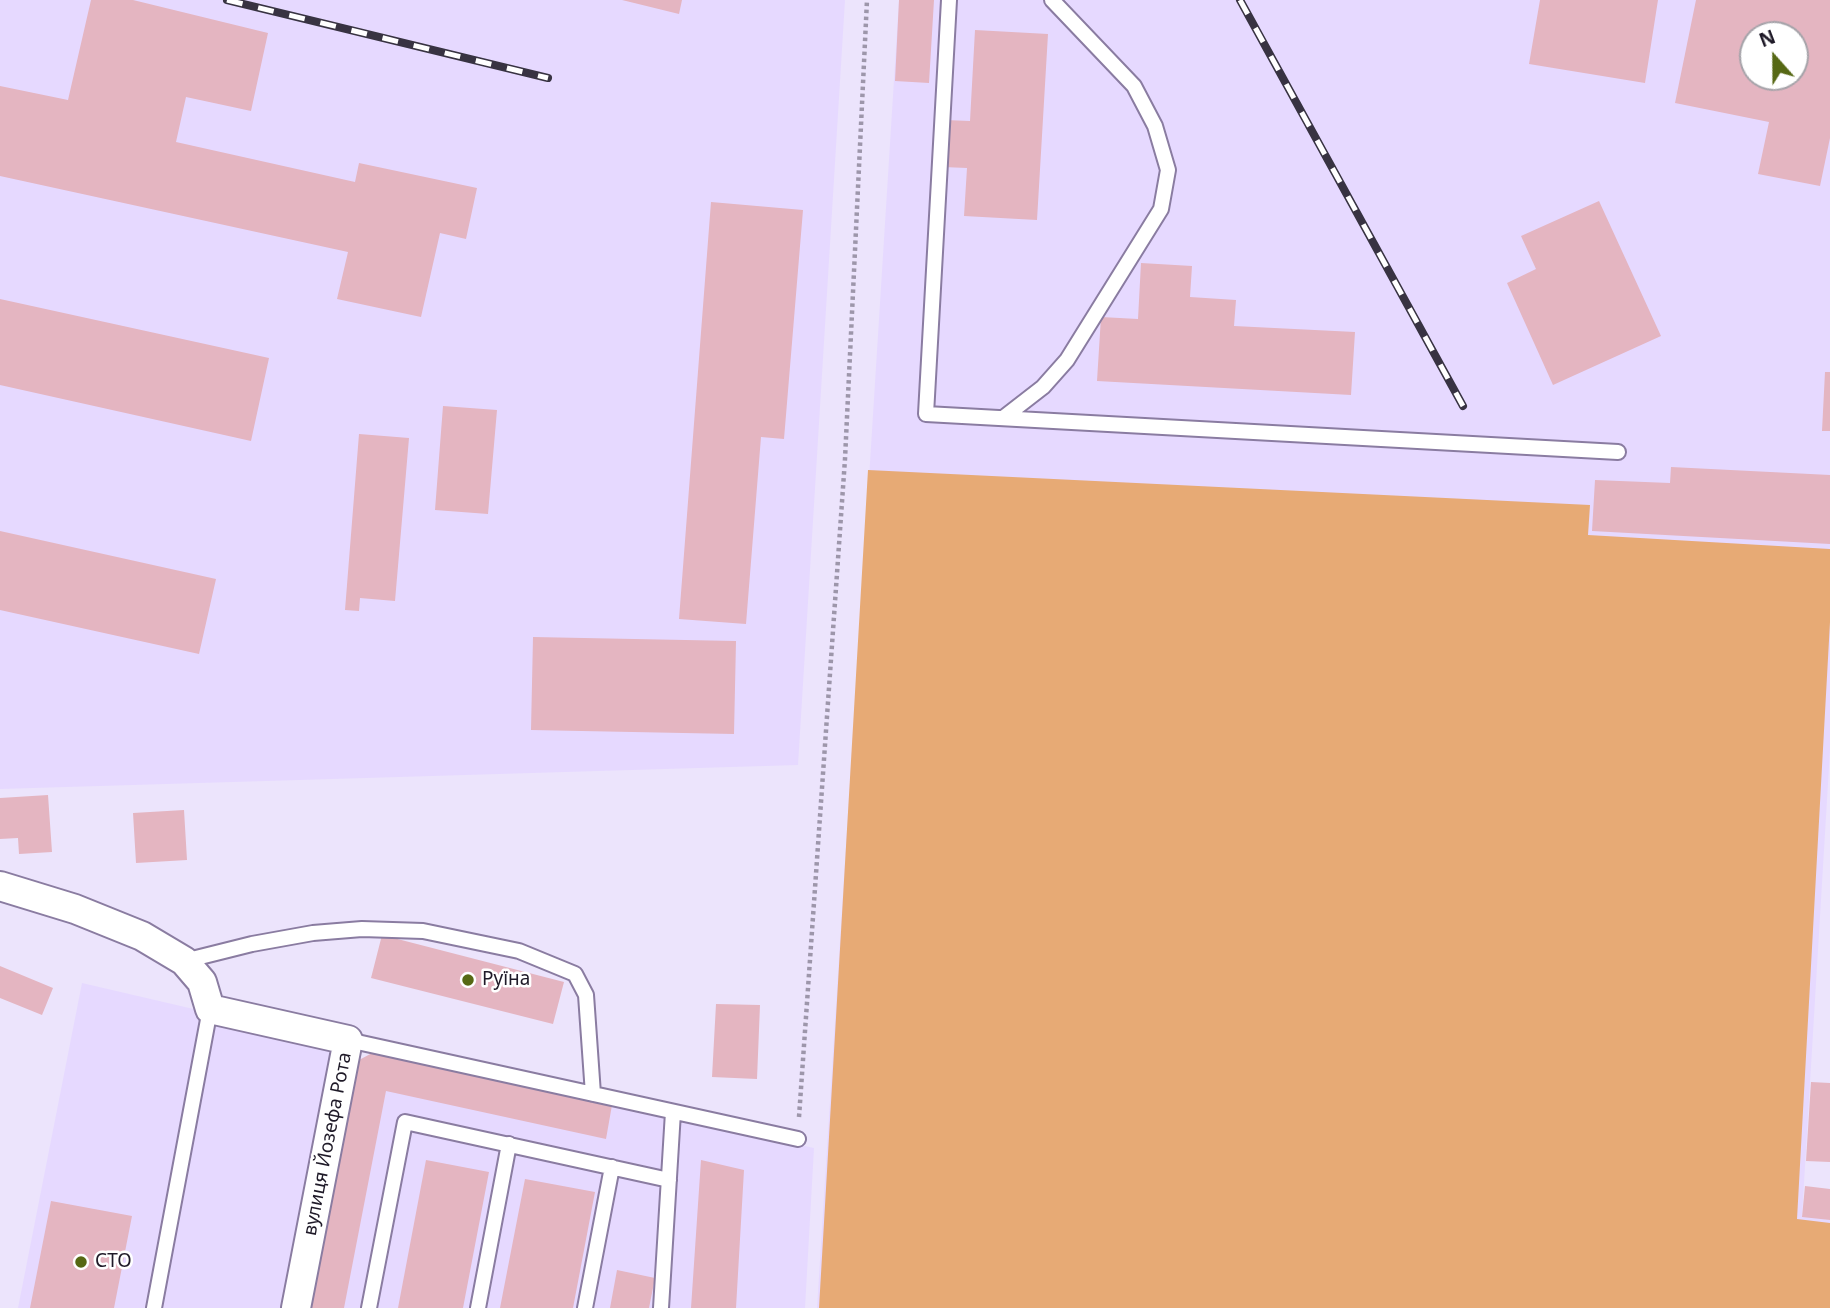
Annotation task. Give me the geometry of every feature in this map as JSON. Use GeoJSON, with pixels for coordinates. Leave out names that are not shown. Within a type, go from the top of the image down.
{"type":"FeatureCollection","features":[{"type":"Feature","properties":{"kind":"street"},"geometry":{"type":"LineString","coordinates":[[0,886],[75,909],[142,936],[184,961],[202,982],[210,1009]]}},
{"type":"Feature","properties":{"kind":"street","name":"вулиця Йозефа Рота"},"geometry":{"type":"LineString","coordinates":[[210,1009],[348,1040],[296,1308]]}},
{"type":"Feature","properties":{"kind":"lane"},"geometry":{"type":"LineString","coordinates":[[949,0],[926,414],[1618,452]]}},
{"type":"Feature","properties":{"kind":"lane"},"geometry":{"type":"LineString","coordinates":[[1003,418],[1043,387],[1067,360],[1161,209],[1168,170],[1155,126],[1134,86],[1052,0]]}},
{"type":"Feature","properties":{"kind":"lane"},"geometry":{"type":"LineString","coordinates":[[184,961],[252,944],[313,933],[362,929],[423,931],[519,951],[575,974],[586,995],[593,1094]]}},
{"type":"Feature","properties":{"kind":"lane"},"geometry":{"type":"LineString","coordinates":[[154,1308],[210,1009]]}},
{"type":"Feature","properties":{"kind":"lane"},"geometry":{"type":"LineString","coordinates":[[348,1040],[798,1139]]}},
{"type":"Feature","properties":{"kind":"lane"},"geometry":{"type":"LineString","coordinates":[[661,1308],[673,1112]]}},
{"type":"Feature","properties":{"kind":"lane"},"geometry":{"type":"LineString","coordinates":[[369,1308],[405,1122],[669,1180]]}},
{"type":"Feature","properties":{"kind":"lane"},"geometry":{"type":"LineString","coordinates":[[478,1308],[509,1144]]}},
{"type":"Feature","properties":{"kind":"lane"},"geometry":{"type":"LineString","coordinates":[[585,1308],[612,1167]]}},
{"type":"Feature","properties":{"kind":"path"},"geometry":{"type":"LineString","coordinates":[[798,1139],[844,474],[867,0]]}},
{"type":"Feature","properties":{"kind":"shaded area"},"geometry":{"type":"Polygon","coordinates":[[[0,0],[845,0],[798,765],[0,789],[0,0]]]}},
{"type":"Feature","properties":{"kind":"shaded area"},"geometry":{"type":"Polygon","coordinates":[[[899,0],[1830,0],[1830,750],[1802,1216],[1830,1220],[1830,1308],[817,1308],[899,0]]]}},
{"type":"Feature","properties":{"kind":"shaded area"},"geometry":{"type":"Polygon","coordinates":[[[868,470],[1590,505],[1588,535],[1830,549],[1830,622],[1797,1219],[1830,1223],[1830,1308],[819,1308],[868,470]]]}},
{"type":"Feature","properties":{"kind":"shaded area"},"geometry":{"type":"Polygon","coordinates":[[[82,983],[335,1042],[282,1308],[18,1308],[82,983]]]}},
{"type":"Feature","properties":{"kind":"shaded area"},"geometry":{"type":"Polygon","coordinates":[[[374,1052],[814,1148],[805,1308],[302,1308],[348,1066],[374,1052]]]}},
{"type":"Feature","properties":{"kind":"building"},"geometry":{"type":"Polygon","coordinates":[[[91,0],[133,0],[268,33],[251,111],[186,97],[176,142],[355,182],[359,163],[477,188],[466,239],[440,233],[421,317],[337,299],[348,252],[0,176],[0,86],[68,100],[91,0]]]}},
{"type":"Feature","properties":{"kind":"building"},"geometry":{"type":"Polygon","coordinates":[[[622,0],[682,0],[679,14],[622,0]]]}},
{"type":"Feature","properties":{"kind":"building"},"geometry":{"type":"Polygon","coordinates":[[[899,0],[934,0],[929,83],[895,81],[899,0]]]}},
{"type":"Feature","properties":{"kind":"building"},"geometry":{"type":"Polygon","coordinates":[[[1540,0],[1658,0],[1645,83],[1529,64],[1540,0]]]}},
{"type":"Feature","properties":{"kind":"building"},"geometry":{"type":"Polygon","coordinates":[[[1696,0],[1830,0],[1830,138],[1820,186],[1758,174],[1769,122],[1675,103],[1696,0]]]}},
{"type":"Feature","properties":{"kind":"building"},"geometry":{"type":"Polygon","coordinates":[[[975,30],[1048,34],[1037,220],[964,216],[967,168],[943,167],[945,120],[970,121],[975,30]]]}},
{"type":"Feature","properties":{"kind":"building"},"geometry":{"type":"Polygon","coordinates":[[[1599,201],[1661,336],[1553,385],[1507,283],[1536,269],[1521,236],[1599,201]]]}},
{"type":"Feature","properties":{"kind":"building"},"geometry":{"type":"Polygon","coordinates":[[[711,202],[803,210],[784,439],[761,437],[746,624],[679,619],[711,202]]]}},
{"type":"Feature","properties":{"kind":"building"},"geometry":{"type":"Polygon","coordinates":[[[1141,263],[1192,266],[1190,297],[1236,300],[1234,326],[1355,332],[1351,395],[1097,381],[1101,317],[1138,319],[1141,263]]]}},
{"type":"Feature","properties":{"kind":"building"},"geometry":{"type":"Polygon","coordinates":[[[0,299],[269,358],[251,441],[0,385],[0,299]]]}},
{"type":"Feature","properties":{"kind":"building"},"geometry":{"type":"Polygon","coordinates":[[[1825,372],[1830,372],[1830,431],[1822,431],[1825,372]]]}},
{"type":"Feature","properties":{"kind":"building"},"geometry":{"type":"Polygon","coordinates":[[[443,406],[497,410],[488,514],[435,510],[443,406]]]}},
{"type":"Feature","properties":{"kind":"building"},"geometry":{"type":"Polygon","coordinates":[[[359,434],[409,438],[395,601],[360,598],[359,611],[345,610],[359,434]]]}},
{"type":"Feature","properties":{"kind":"building"},"geometry":{"type":"Polygon","coordinates":[[[1671,467],[1830,475],[1830,544],[1592,531],[1595,480],[1670,483],[1671,467]]]}},
{"type":"Feature","properties":{"kind":"building"},"geometry":{"type":"Polygon","coordinates":[[[0,531],[216,579],[199,654],[0,610],[0,531]]]}},
{"type":"Feature","properties":{"kind":"building"},"geometry":{"type":"Polygon","coordinates":[[[533,637],[736,641],[734,734],[531,730],[533,637]]]}},
{"type":"Feature","properties":{"kind":"building"},"geometry":{"type":"Polygon","coordinates":[[[48,795],[52,852],[19,854],[18,838],[0,839],[0,798],[48,795]]]}},
{"type":"Feature","properties":{"kind":"building"},"geometry":{"type":"Polygon","coordinates":[[[184,810],[187,860],[136,863],[133,813],[184,810]]]}},
{"type":"Feature","properties":{"kind":"building","name":"Руїна"},"geometry":{"type":"Polygon","coordinates":[[[382,935],[564,982],[553,1024],[371,978],[382,935]]]}},
{"type":"Feature","properties":{"kind":"building"},"geometry":{"type":"Polygon","coordinates":[[[0,966],[53,988],[42,1015],[0,998],[0,966]]]}},
{"type":"Feature","properties":{"kind":"building"},"geometry":{"type":"Polygon","coordinates":[[[716,1004],[760,1005],[757,1079],[712,1077],[716,1004]]]}},
{"type":"Feature","properties":{"kind":"building"},"geometry":{"type":"Polygon","coordinates":[[[374,1052],[612,1105],[606,1139],[386,1091],[344,1308],[302,1308],[348,1066],[374,1052]]]}},
{"type":"Feature","properties":{"kind":"building"},"geometry":{"type":"Polygon","coordinates":[[[1811,1082],[1830,1083],[1830,1162],[1806,1161],[1811,1082]]]}},
{"type":"Feature","properties":{"kind":"building"},"geometry":{"type":"Polygon","coordinates":[[[426,1160],[489,1172],[463,1308],[398,1308],[426,1160]]]}},
{"type":"Feature","properties":{"kind":"building"},"geometry":{"type":"Polygon","coordinates":[[[701,1160],[744,1170],[736,1308],[691,1308],[701,1160]]]}},
{"type":"Feature","properties":{"kind":"building"},"geometry":{"type":"Polygon","coordinates":[[[525,1179],[595,1192],[573,1308],[500,1308],[525,1179]]]}},
{"type":"Feature","properties":{"kind":"building"},"geometry":{"type":"Polygon","coordinates":[[[1805,1186],[1830,1189],[1830,1220],[1802,1217],[1805,1186]]]}},
{"type":"Feature","properties":{"kind":"building","name":"СТО"},"geometry":{"type":"Polygon","coordinates":[[[51,1201],[132,1216],[114,1308],[30,1308],[51,1201]]]}},
{"type":"Feature","properties":{"kind":"building"},"geometry":{"type":"Polygon","coordinates":[[[617,1270],[655,1278],[649,1308],[610,1308],[617,1270]]]}},
{"type":"Feature","properties":{"kind":"railway"},"geometry":{"type":"LineString","coordinates":[[227,0],[548,78]]}},
{"type":"Feature","properties":{"kind":"railway"},"geometry":{"type":"LineString","coordinates":[[1240,0],[1463,406]]}},
{"type":"Feature","properties":{"kind":"place","name":"Руїна"},"geometry":{"type":"Point","coordinates":[468,980]}},
{"type":"Feature","properties":{"kind":"place","name":"СТО"},"geometry":{"type":"Point","coordinates":[81,1262]}}]}
